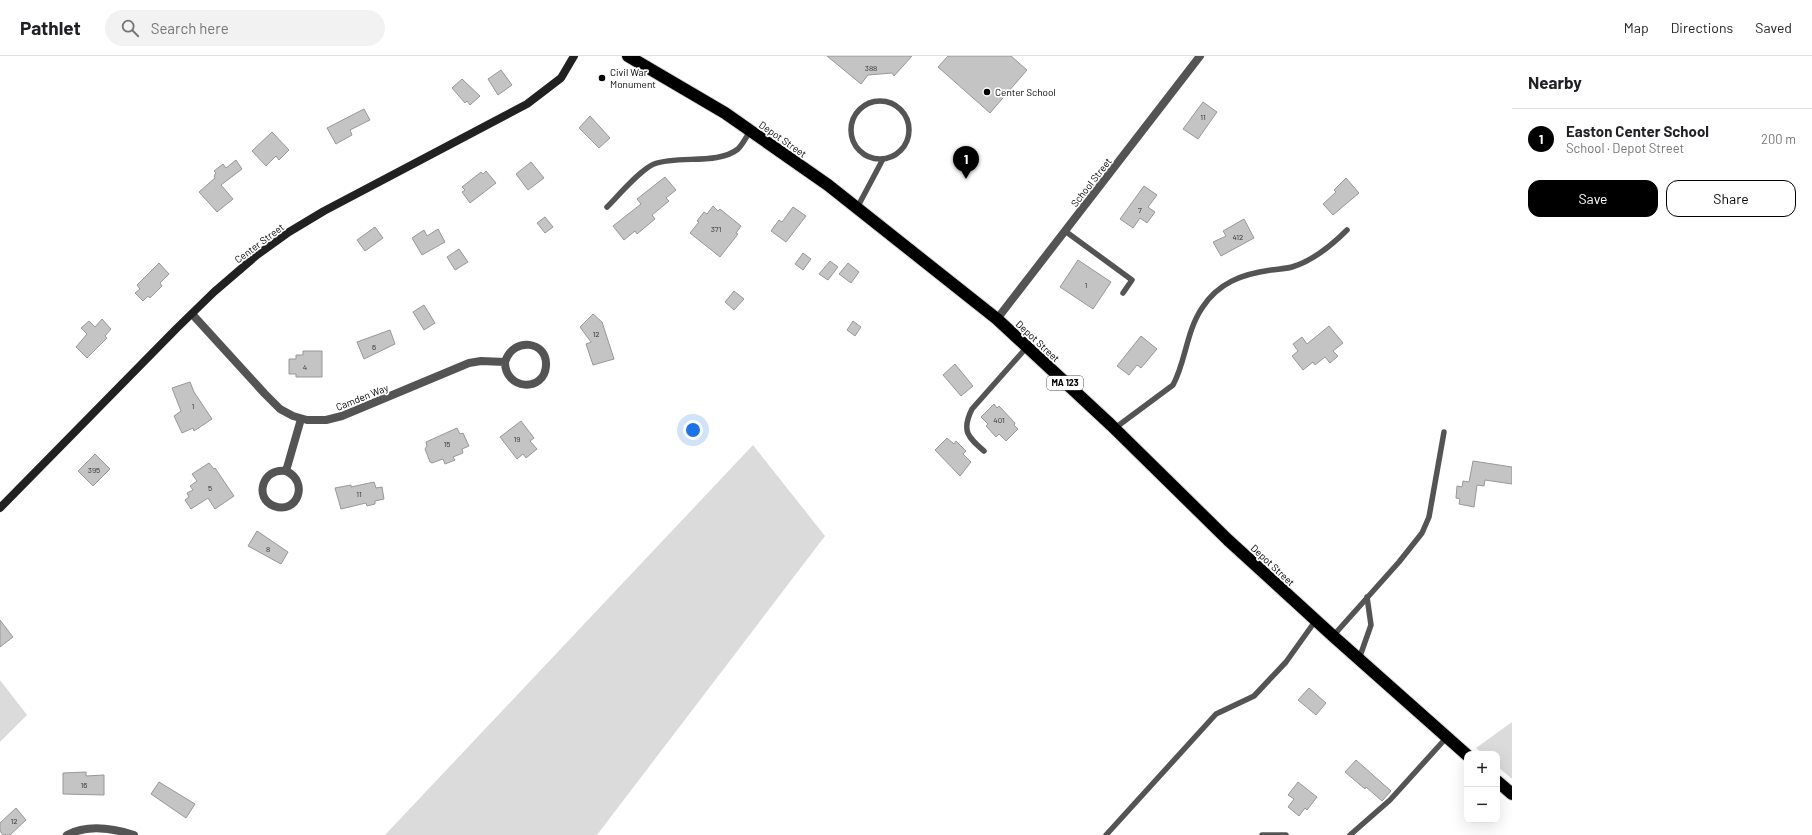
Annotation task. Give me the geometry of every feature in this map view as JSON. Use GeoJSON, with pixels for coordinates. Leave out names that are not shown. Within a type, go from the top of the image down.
{"type":"FeatureCollection","features":[{"type":"Feature","properties":{"kind":"highway","name":"Depot Street"},"geometry":{"type":"LineString","coordinates":[[628,56],[725,113],[828,185],[997,319],[1114,429],[1228,540],[1359,660],[1464,752]]}},
{"type":"Feature","properties":{"kind":"highway"},"geometry":{"type":"LineString","coordinates":[[1500,784],[1512,794]]}},
{"type":"Feature","properties":{"kind":"main road","name":"Center Street"},"geometry":{"type":"LineString","coordinates":[[0,508],[192,314],[237,272],[289,232],[324,211],[527,104],[561,78],[570,66],[574,56]]}},
{"type":"Feature","properties":{"kind":"street","name":"School Street"},"geometry":{"type":"LineString","coordinates":[[997,319],[1200,56]]}},
{"type":"Feature","properties":{"kind":"street","name":"Camden Way"},"geometry":{"type":"LineString","coordinates":[[192,314],[271,401],[285,411],[301,419],[314,421],[337,418],[469,363],[481,361],[505,362]]}},
{"type":"Feature","properties":{"kind":"street"},"geometry":{"type":"LineString","coordinates":[[526,344],[534,346],[541,352],[545,359],[546,367],[543,375],[537,382],[525,385],[517,383],[510,378],[506,370],[505,362],[511,350],[526,344]]}},
{"type":"Feature","properties":{"kind":"street"},"geometry":{"type":"LineString","coordinates":[[286,471],[301,419]]}},
{"type":"Feature","properties":{"kind":"street"},"geometry":{"type":"LineString","coordinates":[[274,471],[286,471],[293,474],[297,480],[299,487],[298,495],[295,501],[289,506],[274,506],[265,498],[262,490],[263,483],[274,471]]}},
{"type":"Feature","properties":{"kind":"street"},"geometry":{"type":"LineString","coordinates":[[67,835],[80,830],[100,828],[112,829],[134,835]]}},
{"type":"Feature","properties":{"kind":"lane"},"geometry":{"type":"LineString","coordinates":[[857,208],[883,159],[892,157],[900,151],[906,144],[909,135],[905,116],[895,106],[882,102],[872,103],[857,113],[851,131],[853,140],[858,148],[869,157],[883,159]]}},
{"type":"Feature","properties":{"kind":"lane"},"geometry":{"type":"LineString","coordinates":[[607,207],[652,164],[669,160],[724,156],[738,148],[750,131]]}},
{"type":"Feature","properties":{"kind":"lane"},"geometry":{"type":"LineString","coordinates":[[1114,429],[1173,385],[1177,377],[1192,326],[1202,308],[1216,292],[1228,282],[1240,276],[1253,272],[1292,267],[1303,262],[1335,241],[1347,230]]}},
{"type":"Feature","properties":{"kind":"lane"},"geometry":{"type":"LineString","coordinates":[[1065,231],[1132,280],[1123,293]]}},
{"type":"Feature","properties":{"kind":"lane"},"geometry":{"type":"LineString","coordinates":[[984,451],[968,436],[966,421],[972,410],[1026,347]]}},
{"type":"Feature","properties":{"kind":"lane"},"geometry":{"type":"LineString","coordinates":[[1333,636],[1422,533],[1429,517],[1444,432]]}},
{"type":"Feature","properties":{"kind":"lane"},"geometry":{"type":"LineString","coordinates":[[1359,660],[1371,625],[1368,597]]}},
{"type":"Feature","properties":{"kind":"lane"},"geometry":{"type":"LineString","coordinates":[[1106,835],[1216,714],[1254,696],[1286,662],[1316,620]]}},
{"type":"Feature","properties":{"kind":"lane"},"geometry":{"type":"LineString","coordinates":[[1350,835],[1390,800],[1447,737]]}},
{"type":"Feature","properties":{"kind":"lane"},"geometry":{"type":"LineString","coordinates":[[1262,835],[1286,835]]}},
{"type":"Feature","properties":{"kind":"shaded area"},"geometry":{"type":"Polygon","coordinates":[[[753,445],[825,536],[597,835],[385,835],[753,445]]]}},
{"type":"Feature","properties":{"kind":"shaded area"},"geometry":{"type":"Polygon","coordinates":[[[0,680],[27,715],[0,742],[0,680]]]}},
{"type":"Feature","properties":{"kind":"shaded area"},"geometry":{"type":"Polygon","coordinates":[[[1512,722],[1512,779],[1500,769],[1500,751],[1480,751],[1476,748],[1512,722]]]}},
{"type":"Feature","properties":{"kind":"building"},"geometry":{"type":"Polygon","coordinates":[[[827,56],[912,56],[894,76],[892,73],[868,75],[861,84],[827,56]]]}},
{"type":"Feature","properties":{"kind":"building","name":"Center School"},"geometry":{"type":"Polygon","coordinates":[[[948,56],[1011,56],[1027,70],[990,113],[938,67],[948,56]]]}},
{"type":"Feature","properties":{"kind":"building"},"geometry":{"type":"Polygon","coordinates":[[[501,70],[512,85],[498,95],[488,79],[501,70]]]}},
{"type":"Feature","properties":{"kind":"building"},"geometry":{"type":"Polygon","coordinates":[[[462,79],[480,96],[470,105],[467,101],[465,103],[452,88],[462,79]]]}},
{"type":"Feature","properties":{"kind":"building"},"geometry":{"type":"Polygon","coordinates":[[[1203,102],[1217,112],[1198,139],[1183,129],[1203,102]]]}},
{"type":"Feature","properties":{"kind":"building"},"geometry":{"type":"Polygon","coordinates":[[[364,109],[370,120],[350,130],[352,135],[336,144],[327,128],[364,109]]]}},
{"type":"Feature","properties":{"kind":"building"},"geometry":{"type":"Polygon","coordinates":[[[590,116],[610,138],[599,148],[579,128],[590,116]]]}},
{"type":"Feature","properties":{"kind":"building"},"geometry":{"type":"Polygon","coordinates":[[[272,132],[289,150],[279,160],[276,156],[266,166],[252,151],[272,132]]]}},
{"type":"Feature","properties":{"kind":"building"},"geometry":{"type":"Polygon","coordinates":[[[236,160],[242,169],[221,185],[233,199],[217,212],[199,192],[215,178],[214,176],[216,173],[214,171],[223,164],[226,168],[236,160]]]}},
{"type":"Feature","properties":{"kind":"building"},"geometry":{"type":"Polygon","coordinates":[[[531,162],[544,178],[528,190],[516,174],[531,162]]]}},
{"type":"Feature","properties":{"kind":"building"},"geometry":{"type":"Polygon","coordinates":[[[486,171],[496,183],[470,203],[462,192],[465,190],[462,187],[481,172],[483,174],[486,171]]]}},
{"type":"Feature","properties":{"kind":"building"},"geometry":{"type":"Polygon","coordinates":[[[665,177],[676,190],[666,198],[669,201],[652,215],[655,219],[637,234],[635,231],[624,240],[613,226],[641,204],[637,199],[665,177]]]}},
{"type":"Feature","properties":{"kind":"building"},"geometry":{"type":"Polygon","coordinates":[[[1346,178],[1359,193],[1333,215],[1323,204],[1336,192],[1334,190],[1346,178]]]}},
{"type":"Feature","properties":{"kind":"building"},"geometry":{"type":"Polygon","coordinates":[[[1144,186],[1157,195],[1148,207],[1155,212],[1147,223],[1140,218],[1133,228],[1120,219],[1144,186]]]}},
{"type":"Feature","properties":{"kind":"building"},"geometry":{"type":"Polygon","coordinates":[[[713,206],[718,211],[720,209],[741,226],[736,233],[738,234],[720,257],[690,233],[699,222],[697,221],[704,212],[707,214],[713,206]]]}},
{"type":"Feature","properties":{"kind":"building"},"geometry":{"type":"Polygon","coordinates":[[[793,207],[806,216],[786,242],[771,231],[779,220],[782,222],[793,207]]]}},
{"type":"Feature","properties":{"kind":"building"},"geometry":{"type":"Polygon","coordinates":[[[545,217],[553,227],[545,233],[537,223],[545,217]]]}},
{"type":"Feature","properties":{"kind":"building"},"geometry":{"type":"Polygon","coordinates":[[[1244,219],[1254,238],[1221,256],[1213,242],[1226,236],[1223,231],[1244,219]]]}},
{"type":"Feature","properties":{"kind":"building"},"geometry":{"type":"Polygon","coordinates":[[[375,227],[383,238],[365,251],[357,240],[375,227]]]}},
{"type":"Feature","properties":{"kind":"building"},"geometry":{"type":"Polygon","coordinates":[[[438,229],[445,242],[422,255],[412,238],[424,230],[427,236],[438,229]]]}},
{"type":"Feature","properties":{"kind":"building"},"geometry":{"type":"Polygon","coordinates":[[[459,249],[468,262],[455,270],[447,257],[459,249]]]}},
{"type":"Feature","properties":{"kind":"building"},"geometry":{"type":"Polygon","coordinates":[[[803,253],[811,259],[803,270],[795,264],[803,253]]]}},
{"type":"Feature","properties":{"kind":"building"},"geometry":{"type":"Polygon","coordinates":[[[1078,260],[1111,282],[1093,309],[1060,287],[1078,260]]]}},
{"type":"Feature","properties":{"kind":"building"},"geometry":{"type":"Polygon","coordinates":[[[830,261],[838,267],[828,280],[819,274],[830,261]]]}},
{"type":"Feature","properties":{"kind":"building"},"geometry":{"type":"Polygon","coordinates":[[[159,263],[169,274],[160,283],[162,286],[150,298],[148,296],[143,301],[135,293],[140,289],[137,285],[159,263]]]}},
{"type":"Feature","properties":{"kind":"building"},"geometry":{"type":"Polygon","coordinates":[[[848,263],[859,272],[851,283],[839,274],[848,263]]]}},
{"type":"Feature","properties":{"kind":"building"},"geometry":{"type":"Polygon","coordinates":[[[734,291],[744,299],[734,310],[725,302],[734,291]]]}},
{"type":"Feature","properties":{"kind":"building"},"geometry":{"type":"Polygon","coordinates":[[[424,305],[435,323],[424,330],[413,312],[424,305]]]}},
{"type":"Feature","properties":{"kind":"building"},"geometry":{"type":"Polygon","coordinates":[[[593,314],[602,322],[614,359],[593,365],[586,344],[591,342],[580,327],[593,314]]]}},
{"type":"Feature","properties":{"kind":"building"},"geometry":{"type":"Polygon","coordinates":[[[102,319],[111,329],[105,336],[107,338],[87,358],[76,347],[87,334],[81,328],[89,321],[95,327],[102,319]]]}},
{"type":"Feature","properties":{"kind":"building"},"geometry":{"type":"Polygon","coordinates":[[[853,321],[861,327],[855,336],[847,330],[853,321]]]}},
{"type":"Feature","properties":{"kind":"building"},"geometry":{"type":"Polygon","coordinates":[[[1329,326],[1343,343],[1333,351],[1338,356],[1330,363],[1325,357],[1315,365],[1313,362],[1303,370],[1292,356],[1298,351],[1293,344],[1302,337],[1307,344],[1329,326]]]}},
{"type":"Feature","properties":{"kind":"building"},"geometry":{"type":"Polygon","coordinates":[[[390,330],[395,344],[364,359],[357,342],[390,330]]]}},
{"type":"Feature","properties":{"kind":"building"},"geometry":{"type":"Polygon","coordinates":[[[1141,336],[1157,349],[1141,368],[1137,365],[1129,375],[1117,366],[1141,336]]]}},
{"type":"Feature","properties":{"kind":"building"},"geometry":{"type":"Polygon","coordinates":[[[303,351],[322,351],[322,377],[296,377],[296,374],[289,374],[289,359],[296,359],[296,355],[303,355],[303,351]]]}},
{"type":"Feature","properties":{"kind":"building"},"geometry":{"type":"Polygon","coordinates":[[[955,364],[973,386],[961,396],[943,375],[955,364]]]}},
{"type":"Feature","properties":{"kind":"building"},"geometry":{"type":"Polygon","coordinates":[[[190,382],[194,392],[212,419],[194,431],[193,428],[182,433],[174,416],[181,411],[172,388],[190,382]]]}},
{"type":"Feature","properties":{"kind":"building"},"geometry":{"type":"Polygon","coordinates":[[[994,404],[997,408],[999,406],[1015,423],[1014,425],[1018,429],[1006,441],[999,434],[996,437],[986,426],[988,424],[981,417],[994,404]]]}},
{"type":"Feature","properties":{"kind":"building"},"geometry":{"type":"Polygon","coordinates":[[[521,421],[534,438],[530,441],[537,449],[526,458],[523,454],[517,459],[500,437],[521,421]]]}},
{"type":"Feature","properties":{"kind":"building"},"geometry":{"type":"Polygon","coordinates":[[[457,428],[460,434],[463,433],[469,446],[462,449],[463,453],[453,457],[455,460],[445,464],[443,459],[432,463],[430,462],[425,449],[427,446],[426,442],[457,428]]]}},
{"type":"Feature","properties":{"kind":"building"},"geometry":{"type":"Polygon","coordinates":[[[947,438],[954,444],[956,441],[966,451],[963,454],[971,462],[960,476],[935,450],[947,438]]]}},
{"type":"Feature","properties":{"kind":"building"},"geometry":{"type":"Polygon","coordinates":[[[95,454],[110,469],[93,486],[78,471],[95,454]]]}},
{"type":"Feature","properties":{"kind":"building"},"geometry":{"type":"Polygon","coordinates":[[[1473,461],[1512,467],[1512,484],[1485,480],[1484,486],[1477,485],[1474,507],[1459,504],[1460,499],[1456,498],[1457,486],[1462,487],[1463,481],[1469,482],[1473,461]]]}},
{"type":"Feature","properties":{"kind":"building"},"geometry":{"type":"Polygon","coordinates":[[[209,463],[214,469],[215,468],[234,496],[215,509],[208,498],[191,509],[185,500],[189,497],[187,493],[193,490],[190,486],[197,481],[192,474],[209,463]]]}},
{"type":"Feature","properties":{"kind":"building"},"geometry":{"type":"Polygon","coordinates":[[[374,482],[376,488],[382,487],[384,499],[375,501],[375,504],[367,506],[366,503],[341,509],[335,488],[351,485],[351,487],[374,482]]]}},
{"type":"Feature","properties":{"kind":"building"},"geometry":{"type":"Polygon","coordinates":[[[257,531],[288,552],[281,564],[248,546],[257,531]]]}},
{"type":"Feature","properties":{"kind":"building"},"geometry":{"type":"Polygon","coordinates":[[[0,620],[13,637],[0,647],[0,620]]]}},
{"type":"Feature","properties":{"kind":"building"},"geometry":{"type":"Polygon","coordinates":[[[1309,688],[1326,703],[1316,715],[1298,700],[1309,688]]]}},
{"type":"Feature","properties":{"kind":"building"},"geometry":{"type":"Polygon","coordinates":[[[1356,760],[1391,791],[1382,801],[1345,772],[1356,760]]]}},
{"type":"Feature","properties":{"kind":"building"},"geometry":{"type":"Polygon","coordinates":[[[86,772],[86,776],[104,775],[104,795],[63,794],[63,773],[86,772]]]}},
{"type":"Feature","properties":{"kind":"building"},"geometry":{"type":"Polygon","coordinates":[[[159,782],[195,804],[186,818],[151,794],[159,782]]]}},
{"type":"Feature","properties":{"kind":"building"},"geometry":{"type":"Polygon","coordinates":[[[1298,782],[1317,797],[1307,810],[1305,808],[1299,816],[1288,807],[1294,799],[1288,795],[1298,782]]]}},
{"type":"Feature","properties":{"kind":"building"},"geometry":{"type":"Polygon","coordinates":[[[16,808],[26,820],[10,835],[3,835],[0,831],[0,823],[16,808]]]}},
{"type":"Feature","properties":{"kind":"place","name":"Civil War Monument"},"geometry":{"type":"Point","coordinates":[602,78]}},
{"type":"Feature","properties":{"kind":"place","name":"Center School"},"geometry":{"type":"Point","coordinates":[987,92]}},
{"type":"Feature","properties":{"kind":"place","name":"Easton Center School"},"geometry":{"type":"Point","coordinates":[966,179]}}]}
